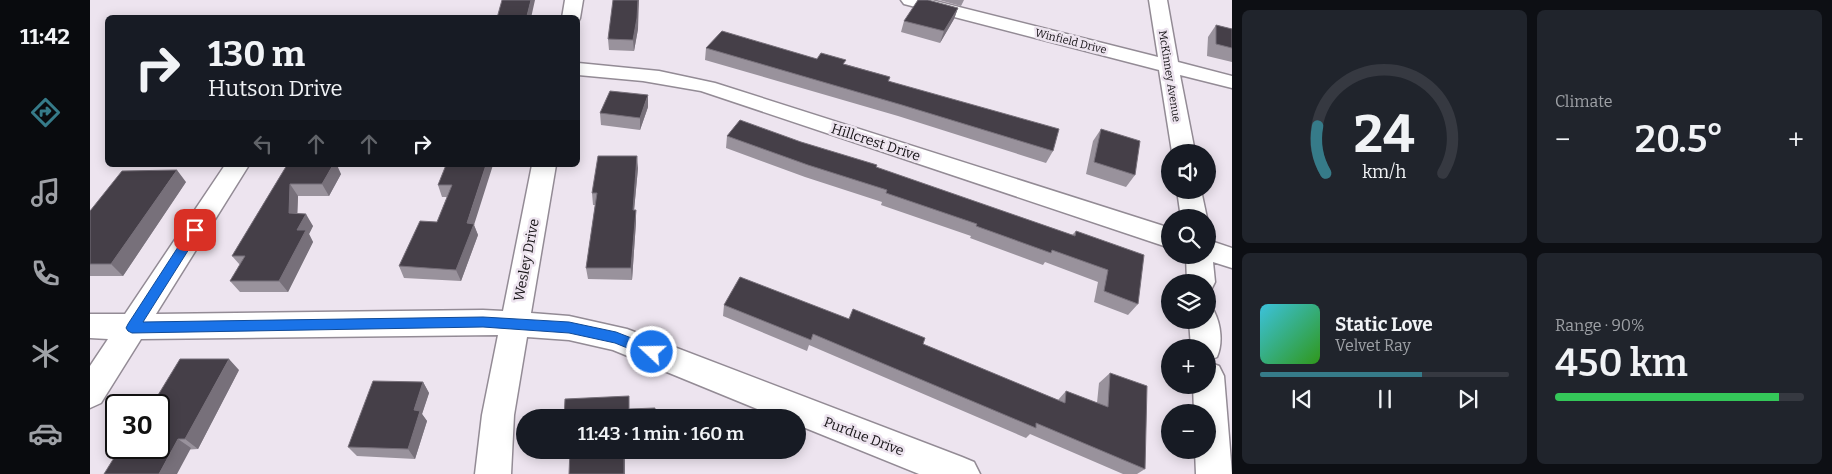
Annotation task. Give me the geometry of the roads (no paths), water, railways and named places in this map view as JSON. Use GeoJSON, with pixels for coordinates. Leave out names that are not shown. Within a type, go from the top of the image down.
{"type":"FeatureCollection","features":[{"type":"Feature","properties":{"kind":"street"},"geometry":{"type":"LineString","coordinates":[[572,15],[574,0]]}},
{"type":"Feature","properties":{"kind":"street","name":"Winfield Drive"},"geometry":{"type":"LineString","coordinates":[[910,0],[1232,82]]}},
{"type":"Feature","properties":{"kind":"street","name":"McKinney Avenue"},"geometry":{"type":"LineString","coordinates":[[1158,0],[1182,144]]}},
{"type":"Feature","properties":{"kind":"street","name":"Hillcrest Drive"},"geometry":{"type":"LineString","coordinates":[[580,69],[648,74],[692,82],[1161,235]]}},
{"type":"Feature","properties":{"kind":"street"},"geometry":{"type":"LineString","coordinates":[[90,393],[236,167]]}},
{"type":"Feature","properties":{"kind":"street","name":"Wesley Drive"},"geometry":{"type":"LineString","coordinates":[[494,474],[498,415],[544,167]]}},
{"type":"Feature","properties":{"kind":"street"},"geometry":{"type":"LineString","coordinates":[[1216,253],[1232,258]]}},
{"type":"Feature","properties":{"kind":"street","name":"Purdue Drive"},"geometry":{"type":"LineString","coordinates":[[90,326],[132,328],[483,322],[569,328],[616,338],[962,474]]}},
{"type":"Feature","properties":{"kind":"street"},"geometry":{"type":"LineString","coordinates":[[1209,394],[1214,474]]}}]}
